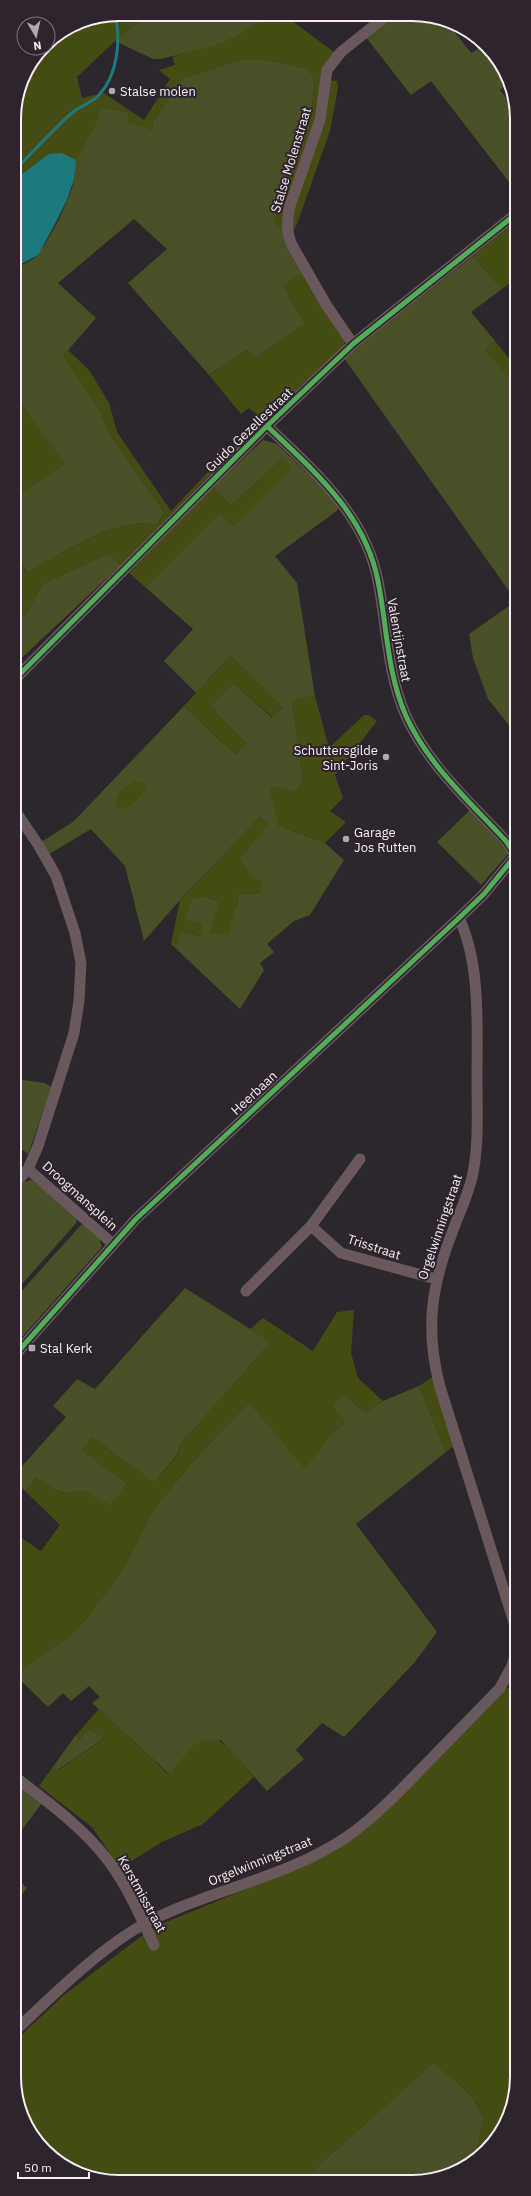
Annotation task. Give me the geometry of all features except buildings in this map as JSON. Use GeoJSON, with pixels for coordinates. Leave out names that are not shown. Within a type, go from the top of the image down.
{"type":"FeatureCollection","features":[{"type":"Feature","properties":{"kind":"street","name":"Stalse Molenstraat"},"geometry":{"type":"LineString","coordinates":[[353,344],[327,306],[292,245],[288,235],[287,219],[290,206],[320,120],[327,70],[341,52],[380,21]]}},
{"type":"Feature","properties":{"kind":"street","name":"Guido Gezellestraat"},"geometry":{"type":"LineString","coordinates":[[21,673],[267,426],[353,344],[510,219]]}},
{"type":"Feature","properties":{"kind":"street","name":"Valentijnstraat"},"geometry":{"type":"LineString","coordinates":[[267,426],[331,489],[355,520],[374,561],[392,675],[401,703],[412,727],[435,762],[510,848]]}},
{"type":"Feature","properties":{"kind":"street"},"geometry":{"type":"LineString","coordinates":[[21,819],[39,846],[56,876],[75,933],[81,963],[79,1001],[74,1033],[38,1146],[28,1169],[21,1177]]}},
{"type":"Feature","properties":{"kind":"street","name":"Heerbaan"},"geometry":{"type":"LineString","coordinates":[[21,1348],[113,1244],[154,1202],[459,918],[484,894],[510,863]]}},
{"type":"Feature","properties":{"kind":"street","name":"Orgelwinningstraat"},"geometry":{"type":"LineString","coordinates":[[459,918],[467,937],[476,1005],[477,1141],[469,1189],[446,1247],[436,1279],[432,1298],[431,1329],[437,1374],[510,1609]]}},
{"type":"Feature","properties":{"kind":"street"},"geometry":{"type":"LineString","coordinates":[[246,1291],[312,1226],[360,1160]]}},
{"type":"Feature","properties":{"kind":"street","name":"Droogmansplein"},"geometry":{"type":"LineString","coordinates":[[28,1169],[113,1244]]}},
{"type":"Feature","properties":{"kind":"street","name":"Trisstraat"},"geometry":{"type":"LineString","coordinates":[[312,1226],[341,1253],[436,1279]]}},
{"type":"Feature","properties":{"kind":"street","name":"Orgelwinningstraat"},"geometry":{"type":"LineString","coordinates":[[21,2025],[59,1990],[105,1951],[144,1924],[192,1902],[290,1866],[348,1836],[386,1804],[500,1688],[510,1670]]}},
{"type":"Feature","properties":{"kind":"street","name":"Kerstmisstraat"},"geometry":{"type":"LineString","coordinates":[[21,1782],[59,1810],[107,1859],[126,1889],[154,1945]]}},
{"type":"Feature","properties":{"kind":"green space"},"geometry":{"type":"Polygon","coordinates":[[[139,21],[259,21],[252,28],[217,46],[160,59],[153,59],[115,41],[139,21]]]}},
{"type":"Feature","properties":{"kind":"green space"},"geometry":{"type":"Polygon","coordinates":[[[139,21],[115,41],[77,77],[82,98],[104,93],[144,120],[170,79],[159,70],[175,65],[172,57],[233,38],[258,21],[292,21],[335,53],[322,79],[337,81],[338,88],[330,131],[293,232],[279,227],[274,222],[284,171],[294,148],[309,128],[315,82],[312,74],[304,68],[263,59],[240,60],[182,78],[153,121],[152,130],[127,121],[128,112],[102,107],[97,122],[76,160],[62,153],[21,176],[21,112],[24,93],[28,81],[37,64],[43,56],[56,56],[56,43],[64,37],[81,28],[106,22],[139,21]]]}},
{"type":"Feature","properties":{"kind":"green space"},"geometry":{"type":"Polygon","coordinates":[[[384,21],[431,23],[453,29],[471,53],[479,48],[490,59],[505,87],[500,90],[508,101],[510,119],[510,183],[431,81],[411,95],[365,36],[384,21]]]}},
{"type":"Feature","properties":{"kind":"green space"},"geometry":{"type":"Polygon","coordinates":[[[263,59],[305,68],[312,74],[315,82],[309,128],[294,148],[283,229],[303,273],[283,285],[305,324],[255,358],[246,350],[209,375],[128,283],[167,249],[134,219],[58,283],[96,318],[63,356],[99,409],[112,438],[165,513],[156,525],[141,523],[107,531],[73,547],[28,573],[21,564],[21,492],[65,465],[21,406],[21,266],[36,257],[54,228],[72,189],[76,158],[102,107],[128,112],[152,130],[153,121],[182,78],[240,60],[263,59]]]}},
{"type":"Feature","properties":{"kind":"green space"},"geometry":{"type":"Polygon","coordinates":[[[510,226],[510,283],[502,289],[473,256],[510,226]]]}},
{"type":"Feature","properties":{"kind":"green space"},"geometry":{"type":"Polygon","coordinates":[[[473,256],[502,289],[471,312],[495,341],[485,349],[510,379],[510,593],[344,358],[473,256]]]}},
{"type":"Feature","properties":{"kind":"green space"},"geometry":{"type":"Polygon","coordinates":[[[303,273],[346,339],[343,347],[264,420],[121,565],[108,553],[43,584],[25,615],[21,614],[21,588],[23,584],[21,581],[21,564],[28,573],[73,547],[107,531],[141,523],[156,525],[165,513],[112,438],[99,409],[62,356],[68,350],[89,370],[109,403],[117,432],[171,511],[260,417],[249,408],[241,414],[209,375],[246,350],[255,358],[305,324],[283,285],[303,273]]]}},
{"type":"Feature","properties":{"kind":"green space"},"geometry":{"type":"Polygon","coordinates":[[[495,341],[510,360],[510,379],[485,349],[495,341]]]}},
{"type":"Feature","properties":{"kind":"green space"},"geometry":{"type":"Polygon","coordinates":[[[21,406],[66,465],[21,492],[21,406]]]}},
{"type":"Feature","properties":{"kind":"green space"},"geometry":{"type":"Polygon","coordinates":[[[263,440],[277,444],[338,502],[338,510],[275,556],[297,583],[315,696],[292,701],[303,780],[294,794],[284,787],[278,825],[325,843],[344,860],[310,915],[294,921],[267,944],[274,952],[260,963],[264,970],[240,1009],[171,944],[177,944],[181,931],[200,936],[184,920],[191,899],[201,896],[236,906],[239,895],[261,892],[239,858],[269,824],[260,817],[180,900],[144,941],[125,866],[91,829],[49,854],[41,842],[73,822],[184,706],[235,754],[246,744],[210,706],[234,683],[272,718],[282,707],[230,656],[196,693],[164,661],[193,629],[145,587],[219,514],[233,526],[282,459],[231,506],[213,487],[263,440]]]}},
{"type":"Feature","properties":{"kind":"green space"},"geometry":{"type":"Polygon","coordinates":[[[282,459],[292,467],[233,526],[219,515],[145,587],[129,573],[213,487],[231,506],[282,459]]]}},
{"type":"Feature","properties":{"kind":"green space"},"geometry":{"type":"Polygon","coordinates":[[[108,553],[121,565],[21,658],[21,614],[25,615],[43,584],[108,553]]]}},
{"type":"Feature","properties":{"kind":"green space"},"geometry":{"type":"Polygon","coordinates":[[[510,605],[510,726],[488,699],[473,658],[469,634],[510,605]]]}},
{"type":"Feature","properties":{"kind":"green space"},"geometry":{"type":"Polygon","coordinates":[[[230,656],[282,706],[273,718],[234,683],[210,706],[246,744],[235,754],[184,706],[230,656]]]}},
{"type":"Feature","properties":{"kind":"green space"},"geometry":{"type":"Polygon","coordinates":[[[315,696],[329,748],[364,715],[369,715],[377,721],[335,775],[343,798],[330,811],[346,822],[325,843],[278,825],[269,787],[284,787],[294,794],[303,780],[292,701],[315,696]]]}},
{"type":"Feature","properties":{"kind":"green space"},"geometry":{"type":"Polygon","coordinates":[[[135,781],[147,785],[140,797],[130,806],[122,809],[115,805],[121,790],[135,781]]]}},
{"type":"Feature","properties":{"kind":"green space"},"geometry":{"type":"Polygon","coordinates":[[[470,810],[509,853],[481,885],[437,842],[470,810]]]}},
{"type":"Feature","properties":{"kind":"green space"},"geometry":{"type":"Polygon","coordinates":[[[260,817],[270,824],[239,858],[253,878],[262,881],[261,892],[239,895],[228,934],[210,934],[219,901],[201,896],[191,899],[185,920],[202,924],[201,936],[181,931],[177,944],[171,944],[180,900],[260,817]]]}},
{"type":"Feature","properties":{"kind":"green space"},"geometry":{"type":"Polygon","coordinates":[[[21,1080],[44,1083],[52,1087],[28,1154],[21,1149],[21,1080]]]}},
{"type":"Feature","properties":{"kind":"green space"},"geometry":{"type":"Polygon","coordinates":[[[31,1180],[35,1181],[76,1217],[77,1222],[21,1285],[21,1185],[24,1182],[31,1180]]]}},
{"type":"Feature","properties":{"kind":"green space"},"geometry":{"type":"Polygon","coordinates":[[[81,1225],[84,1225],[99,1238],[102,1247],[21,1338],[21,1292],[81,1225]]]}},
{"type":"Feature","properties":{"kind":"green space"},"geometry":{"type":"Polygon","coordinates":[[[185,1288],[271,1342],[180,1445],[177,1455],[154,1483],[92,1437],[82,1450],[127,1484],[111,1506],[84,1491],[64,1493],[53,1489],[36,1478],[25,1491],[21,1487],[21,1467],[66,1417],[53,1406],[77,1379],[95,1389],[185,1288]]]}},
{"type":"Feature","properties":{"kind":"green space"},"geometry":{"type":"Polygon","coordinates":[[[354,1310],[351,1353],[358,1378],[383,1401],[365,1412],[344,1394],[332,1405],[345,1422],[332,1433],[305,1469],[249,1402],[195,1459],[153,1510],[123,1569],[90,1614],[74,1632],[21,1671],[21,1538],[41,1551],[60,1525],[25,1491],[36,1478],[53,1489],[64,1493],[84,1491],[111,1505],[127,1484],[81,1450],[92,1437],[154,1483],[177,1456],[180,1445],[271,1342],[250,1329],[263,1318],[313,1351],[337,1312],[354,1310]]]}},
{"type":"Feature","properties":{"kind":"green space"},"geometry":{"type":"Polygon","coordinates":[[[433,1377],[455,1445],[446,1452],[419,1386],[433,1377]]]}},
{"type":"Feature","properties":{"kind":"green space"},"geometry":{"type":"Polygon","coordinates":[[[419,1386],[446,1452],[356,1524],[437,1632],[415,1662],[344,1737],[322,1723],[296,1750],[304,1759],[267,1791],[221,1740],[189,1751],[170,1775],[92,1703],[100,1697],[89,1686],[71,1701],[63,1693],[48,1707],[21,1681],[21,1671],[74,1632],[90,1614],[123,1569],[153,1510],[195,1459],[249,1402],[305,1468],[332,1433],[345,1422],[332,1405],[344,1394],[365,1412],[383,1401],[419,1386]]]}},
{"type":"Feature","properties":{"kind":"green space"},"geometry":{"type":"Polygon","coordinates":[[[510,1687],[510,2084],[507,2103],[497,2126],[490,2137],[477,2150],[484,2118],[470,2094],[434,2062],[308,2175],[112,2175],[87,2170],[76,2165],[64,2159],[45,2142],[37,2132],[31,2120],[26,2109],[23,2096],[21,2077],[21,2035],[64,1995],[152,1928],[295,1869],[331,1850],[451,1744],[507,1688],[510,1687]]]}},
{"type":"Feature","properties":{"kind":"green space"},"geometry":{"type":"Polygon","coordinates":[[[99,1709],[169,1775],[188,1751],[198,1742],[208,1739],[217,1740],[225,1744],[254,1777],[203,1824],[162,1842],[120,1868],[92,1827],[39,1786],[52,1768],[57,1771],[104,1739],[90,1729],[79,1739],[76,1735],[99,1709]]]}},
{"type":"Feature","properties":{"kind":"green space"},"geometry":{"type":"Polygon","coordinates":[[[90,1729],[105,1738],[56,1771],[52,1768],[76,1735],[79,1739],[90,1729]]]}},
{"type":"Feature","properties":{"kind":"green space"},"geometry":{"type":"Polygon","coordinates":[[[21,1787],[42,1803],[21,1831],[21,1787]]]}},
{"type":"Feature","properties":{"kind":"green space"},"geometry":{"type":"Polygon","coordinates":[[[21,1882],[27,1888],[21,1895],[21,1882]]]}},
{"type":"Feature","properties":{"kind":"green space"},"geometry":{"type":"Polygon","coordinates":[[[434,2062],[470,2094],[484,2118],[477,2150],[467,2159],[444,2170],[412,2175],[308,2175],[434,2062]]]}},
{"type":"Feature","properties":{"kind":"water"},"geometry":{"type":"Polygon","coordinates":[[[62,153],[76,160],[74,179],[67,200],[38,255],[21,264],[21,175],[49,154],[62,153]]]}},
{"type":"Feature","properties":{"kind":"waterway"},"geometry":{"type":"LineString","coordinates":[[21,164],[65,119],[76,110],[89,103],[105,88],[114,68],[118,46],[116,21]]}},
{"type":"Feature","properties":{"kind":"cycle path"},"geometry":{"type":"LineString","coordinates":[[21,673],[267,426],[353,344],[510,219]]}},
{"type":"Feature","properties":{"kind":"cycle path"},"geometry":{"type":"LineString","coordinates":[[267,426],[319,477],[350,514],[362,535],[371,557],[378,581],[391,666],[406,716],[415,734],[438,767],[510,847]]}},
{"type":"Feature","properties":{"kind":"cycle path"},"geometry":{"type":"LineString","coordinates":[[21,1348],[136,1219],[459,918],[484,894],[510,862]]}},
{"type":"Feature","properties":{"kind":"place","name":"Stalse molen"},"geometry":{"type":"Point","coordinates":[112,91]}},
{"type":"Feature","properties":{"kind":"place","name":"Schuttersgilde Sint-Joris"},"geometry":{"type":"Point","coordinates":[386,757]}},
{"type":"Feature","properties":{"kind":"place","name":"Garage Jos Rutten"},"geometry":{"type":"Point","coordinates":[346,839]}},
{"type":"Feature","properties":{"kind":"place","name":"Stal Kerk"},"geometry":{"type":"Point","coordinates":[32,1348]}}]}
